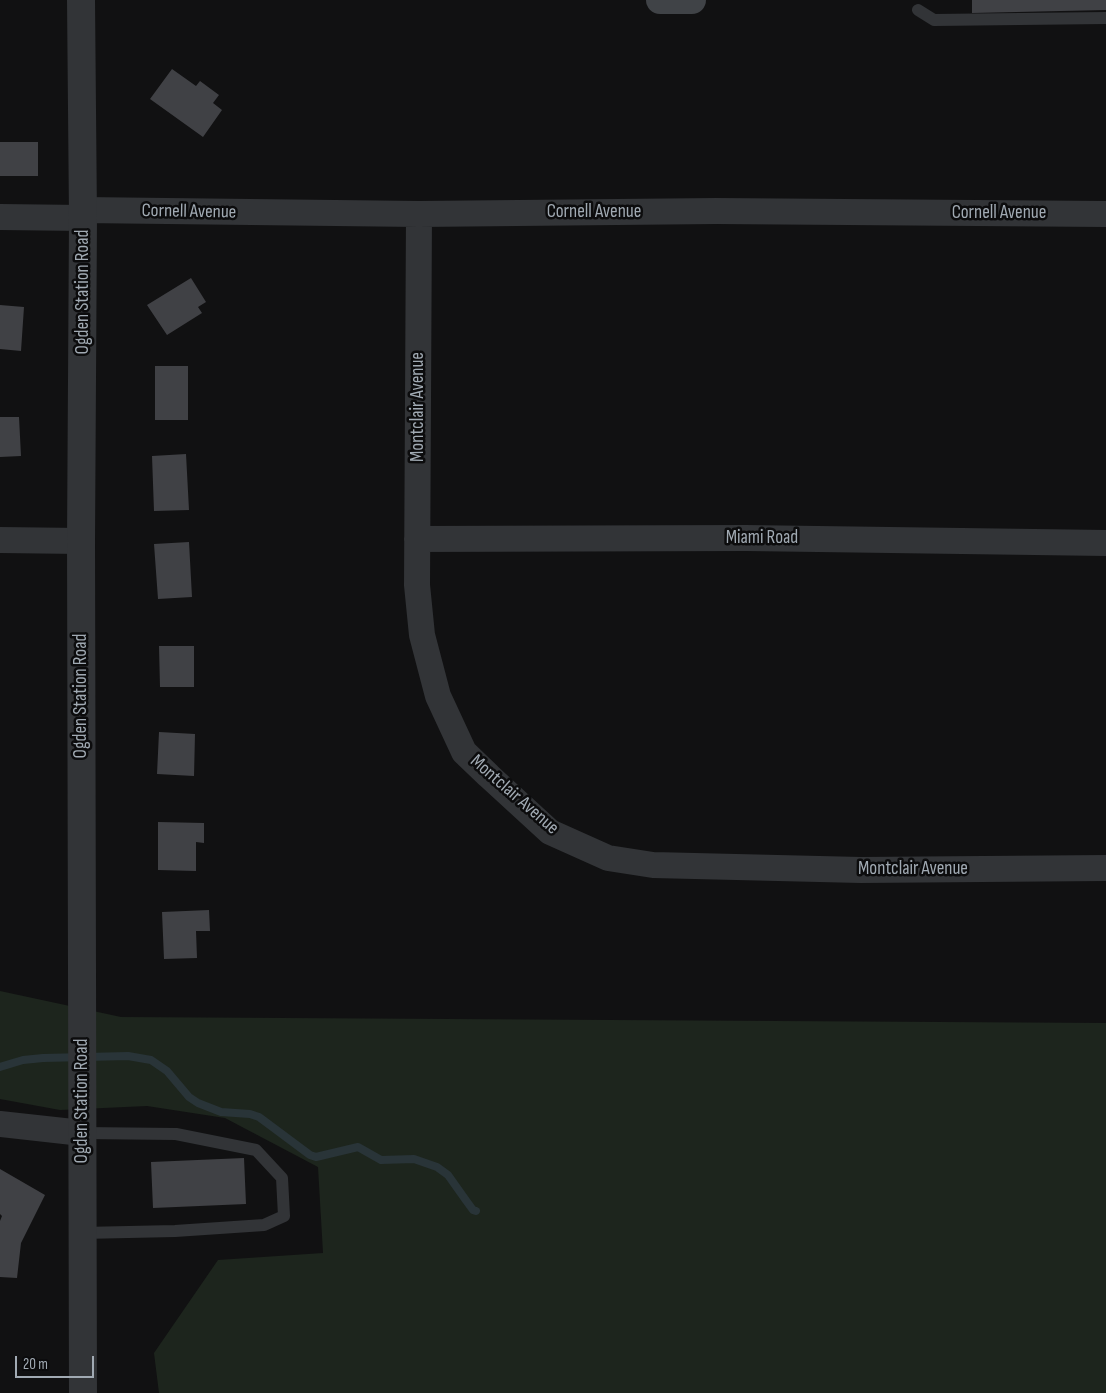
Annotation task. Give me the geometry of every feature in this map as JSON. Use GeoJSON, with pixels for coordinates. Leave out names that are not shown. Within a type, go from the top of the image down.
{"type":"FeatureCollection","features":[{"type":"Feature","properties":{"kind":"main road"},"geometry":{"type":"LineString","coordinates":[[660,0],[692,0]]}},
{"type":"Feature","properties":{"kind":"street","name":"Ogden Station Road"},"geometry":{"type":"LineString","coordinates":[[81,0],[83,214],[81,541],[83,1393]]}},
{"type":"Feature","properties":{"kind":"street","name":"Cornell Avenue"},"geometry":{"type":"LineString","coordinates":[[0,216],[83,214],[716,212],[1106,214]]}},
{"type":"Feature","properties":{"kind":"street","name":"Montclair Avenue"},"geometry":{"type":"LineString","coordinates":[[419,214],[417,585],[422,635],[438,696],[464,752],[550,832],[608,858],[653,865],[861,870],[1106,868]]}},
{"type":"Feature","properties":{"kind":"street","name":"Miami Road"},"geometry":{"type":"LineString","coordinates":[[417,539],[746,538],[1106,543]]}},
{"type":"Feature","properties":{"kind":"street"},"geometry":{"type":"LineString","coordinates":[[0,540],[81,541]]}},
{"type":"Feature","properties":{"kind":"street"},"geometry":{"type":"LineString","coordinates":[[0,1124],[82,1133]]}},
{"type":"Feature","properties":{"kind":"lane"},"geometry":{"type":"LineString","coordinates":[[918,10],[934,20],[1106,18]]}},
{"type":"Feature","properties":{"kind":"lane"},"geometry":{"type":"LineString","coordinates":[[82,1133],[176,1134],[256,1150],[282,1178],[284,1216],[264,1225],[175,1231],[82,1233]]}},
{"type":"Feature","properties":{"kind":"shaded area"},"geometry":{"type":"Polygon","coordinates":[[[0,991],[121,1017],[1106,1023],[1106,1393],[159,1393],[154,1353],[218,1260],[323,1253],[318,1167],[225,1118],[147,1106],[60,1110],[0,1099],[0,991]]]}},
{"type":"Feature","properties":{"kind":"building"},"geometry":{"type":"Polygon","coordinates":[[[972,0],[1106,0],[1106,10],[972,13],[972,0]]]}},
{"type":"Feature","properties":{"kind":"building"},"geometry":{"type":"Polygon","coordinates":[[[172,69],[196,86],[200,81],[219,95],[213,103],[222,110],[203,137],[150,99],[172,69]]]}},
{"type":"Feature","properties":{"kind":"building"},"geometry":{"type":"Polygon","coordinates":[[[0,142],[38,142],[38,176],[0,176],[0,142]]]}},
{"type":"Feature","properties":{"kind":"building"},"geometry":{"type":"Polygon","coordinates":[[[191,278],[206,302],[198,307],[202,313],[167,335],[147,305],[191,278]]]}},
{"type":"Feature","properties":{"kind":"building"},"geometry":{"type":"Polygon","coordinates":[[[0,305],[24,307],[21,351],[0,349],[0,305]]]}},
{"type":"Feature","properties":{"kind":"building"},"geometry":{"type":"Polygon","coordinates":[[[155,366],[188,366],[188,420],[155,420],[155,366]]]}},
{"type":"Feature","properties":{"kind":"building"},"geometry":{"type":"Polygon","coordinates":[[[0,417],[19,417],[21,456],[0,457],[0,417]]]}},
{"type":"Feature","properties":{"kind":"building"},"geometry":{"type":"Polygon","coordinates":[[[186,454],[189,510],[154,511],[152,456],[186,454]]]}},
{"type":"Feature","properties":{"kind":"building"},"geometry":{"type":"Polygon","coordinates":[[[189,542],[192,597],[158,599],[154,544],[189,542]]]}},
{"type":"Feature","properties":{"kind":"building"},"geometry":{"type":"Polygon","coordinates":[[[159,646],[194,646],[194,687],[160,687],[159,646]]]}},
{"type":"Feature","properties":{"kind":"building"},"geometry":{"type":"Polygon","coordinates":[[[159,732],[195,734],[194,776],[157,774],[159,732]]]}},
{"type":"Feature","properties":{"kind":"building"},"geometry":{"type":"Polygon","coordinates":[[[158,822],[204,823],[204,843],[196,842],[196,871],[158,870],[158,822]]]}},
{"type":"Feature","properties":{"kind":"building"},"geometry":{"type":"Polygon","coordinates":[[[209,910],[210,931],[196,931],[197,958],[164,959],[162,912],[209,910]]]}},
{"type":"Feature","properties":{"kind":"building"},"geometry":{"type":"Polygon","coordinates":[[[244,1158],[246,1204],[153,1208],[151,1162],[244,1158]]]}},
{"type":"Feature","properties":{"kind":"building"},"geometry":{"type":"Polygon","coordinates":[[[0,1169],[45,1195],[21,1243],[17,1278],[0,1277],[0,1221],[2,1216],[0,1214],[0,1169]]]}},
{"type":"Feature","properties":{"kind":"waterway"},"geometry":{"type":"LineString","coordinates":[[0,1067],[23,1060],[43,1058],[128,1056],[151,1060],[167,1071],[189,1097],[198,1103],[221,1112],[250,1114],[259,1117],[310,1155],[316,1157],[358,1147],[381,1160],[414,1159],[437,1167],[448,1175],[473,1210],[476,1211]]}}]}
